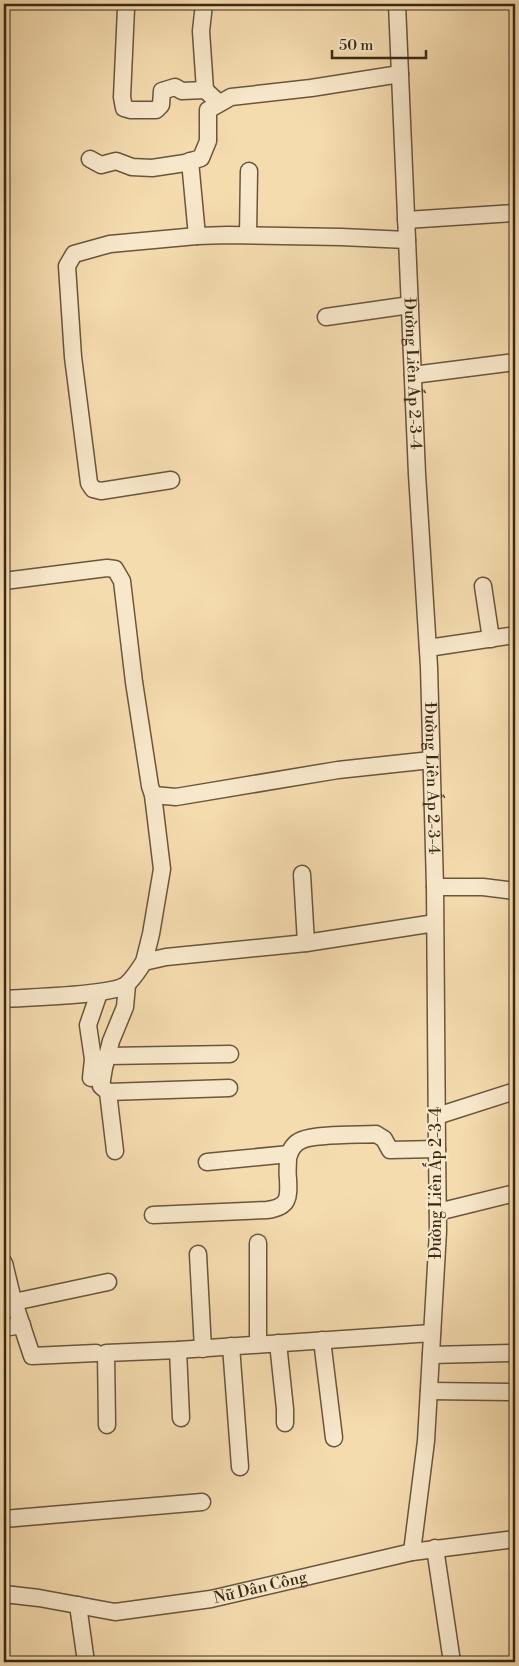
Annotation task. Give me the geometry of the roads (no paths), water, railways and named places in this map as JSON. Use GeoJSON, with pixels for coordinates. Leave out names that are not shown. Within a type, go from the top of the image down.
{"type":"FeatureCollection","features":[{"type":"Feature","properties":{"kind":"street"},"geometry":{"type":"LineString","coordinates":[[204,4],[202,31],[205,90],[219,104]]}},
{"type":"Feature","properties":{"kind":"street","name":"Đường Liên Ấp 2-3-4"},"geometry":{"type":"LineString","coordinates":[[397,4],[413,375],[428,648],[435,886],[438,1212],[426,1441],[412,1552]]}},
{"type":"Feature","properties":{"kind":"street"},"geometry":{"type":"LineString","coordinates":[[126,8],[122,96],[124,108],[130,110],[156,110],[161,105],[162,91],[171,87],[182,91],[205,90]]}},
{"type":"Feature","properties":{"kind":"street"},"geometry":{"type":"LineString","coordinates":[[90,158],[101,164],[116,161],[144,169],[190,162],[200,158],[208,141],[208,110],[231,97],[311,88],[400,74]]}},
{"type":"Feature","properties":{"kind":"street"},"geometry":{"type":"LineString","coordinates":[[190,162],[197,236]]}},
{"type":"Feature","properties":{"kind":"street"},"geometry":{"type":"LineString","coordinates":[[248,235],[249,171]]}},
{"type":"Feature","properties":{"kind":"street"},"geometry":{"type":"LineString","coordinates":[[406,220],[515,213]]}},
{"type":"Feature","properties":{"kind":"street"},"geometry":{"type":"LineString","coordinates":[[171,480],[101,492],[95,491],[91,486],[73,357],[67,266],[74,254],[110,244],[197,236],[248,235],[407,240]]}},
{"type":"Feature","properties":{"kind":"street"},"geometry":{"type":"LineString","coordinates":[[326,317],[410,305]]}},
{"type":"Feature","properties":{"kind":"street"},"geometry":{"type":"LineString","coordinates":[[413,375],[515,362]]}},
{"type":"Feature","properties":{"kind":"street"},"geometry":{"type":"LineString","coordinates":[[4,581],[107,568],[115,569],[122,581],[135,691],[153,796],[162,869],[151,934],[144,962],[127,985],[115,990],[99,993],[4,999]]}},
{"type":"Feature","properties":{"kind":"street"},"geometry":{"type":"LineString","coordinates":[[483,586],[491,639]]}},
{"type":"Feature","properties":{"kind":"street"},"geometry":{"type":"LineString","coordinates":[[428,648],[515,635]]}},
{"type":"Feature","properties":{"kind":"street"},"geometry":{"type":"LineString","coordinates":[[153,796],[176,797],[338,770],[431,760]]}},
{"type":"Feature","properties":{"kind":"street"},"geometry":{"type":"LineString","coordinates":[[302,874],[306,943]]}},
{"type":"Feature","properties":{"kind":"street"},"geometry":{"type":"LineString","coordinates":[[435,886],[483,887],[515,891]]}},
{"type":"Feature","properties":{"kind":"street"},"geometry":{"type":"LineString","coordinates":[[144,962],[166,957],[306,943],[434,923]]}},
{"type":"Feature","properties":{"kind":"street"},"geometry":{"type":"LineString","coordinates":[[127,985],[125,1007],[111,1041],[101,1086],[108,1092],[229,1088]]}},
{"type":"Feature","properties":{"kind":"street"},"geometry":{"type":"LineString","coordinates":[[90,1078],[93,1059],[88,1025],[99,993]]}},
{"type":"Feature","properties":{"kind":"street"},"geometry":{"type":"LineString","coordinates":[[107,1056],[230,1054]]}},
{"type":"Feature","properties":{"kind":"street"},"geometry":{"type":"LineString","coordinates":[[437,1116],[515,1091]]}},
{"type":"Feature","properties":{"kind":"street"},"geometry":{"type":"LineString","coordinates":[[108,1092],[115,1151]]}},
{"type":"Feature","properties":{"kind":"street"},"geometry":{"type":"LineString","coordinates":[[153,1215],[278,1208],[284,1204],[288,1195],[289,1154],[297,1142],[310,1137],[376,1134],[384,1139],[390,1150],[437,1149]]}},
{"type":"Feature","properties":{"kind":"street"},"geometry":{"type":"LineString","coordinates":[[207,1162],[289,1154]]}},
{"type":"Feature","properties":{"kind":"street"},"geometry":{"type":"LineString","coordinates":[[438,1212],[515,1193]]}},
{"type":"Feature","properties":{"kind":"street"},"geometry":{"type":"LineString","coordinates":[[258,1243],[258,1344]]}},
{"type":"Feature","properties":{"kind":"street"},"geometry":{"type":"LineString","coordinates":[[198,1254],[203,1348]]}},
{"type":"Feature","properties":{"kind":"street"},"geometry":{"type":"LineString","coordinates":[[4,1263],[6,1285],[14,1302],[32,1356],[96,1353]]}},
{"type":"Feature","properties":{"kind":"street"},"geometry":{"type":"LineString","coordinates":[[14,1302],[108,1282]]}},
{"type":"Feature","properties":{"kind":"street"},"geometry":{"type":"LineString","coordinates":[[4,1328],[22,1325]]}},
{"type":"Feature","properties":{"kind":"street"},"geometry":{"type":"LineString","coordinates":[[107,1425],[106,1353],[432,1333]]}},
{"type":"Feature","properties":{"kind":"street"},"geometry":{"type":"LineString","coordinates":[[322,1340],[334,1438]]}},
{"type":"Feature","properties":{"kind":"street"},"geometry":{"type":"LineString","coordinates":[[278,1343],[285,1423]]}},
{"type":"Feature","properties":{"kind":"street"},"geometry":{"type":"LineString","coordinates":[[231,1346],[240,1467]]}},
{"type":"Feature","properties":{"kind":"street"},"geometry":{"type":"LineString","coordinates":[[178,1350],[181,1418]]}},
{"type":"Feature","properties":{"kind":"street"},"geometry":{"type":"LineString","coordinates":[[431,1355],[515,1353]]}},
{"type":"Feature","properties":{"kind":"street"},"geometry":{"type":"LineString","coordinates":[[429,1391],[515,1392]]}},
{"type":"Feature","properties":{"kind":"street"},"geometry":{"type":"LineString","coordinates":[[4,1519],[202,1502]]}},
{"type":"Feature","properties":{"kind":"street","name":"Nữ Dân Công"},"geometry":{"type":"LineString","coordinates":[[4,1594],[39,1598],[115,1612],[211,1599],[412,1552],[515,1539]]}},
{"type":"Feature","properties":{"kind":"street"},"geometry":{"type":"LineString","coordinates":[[435,1548],[452,1662]]}},
{"type":"Feature","properties":{"kind":"street"},"geometry":{"type":"LineString","coordinates":[[78,1605],[86,1662]]}}]}
